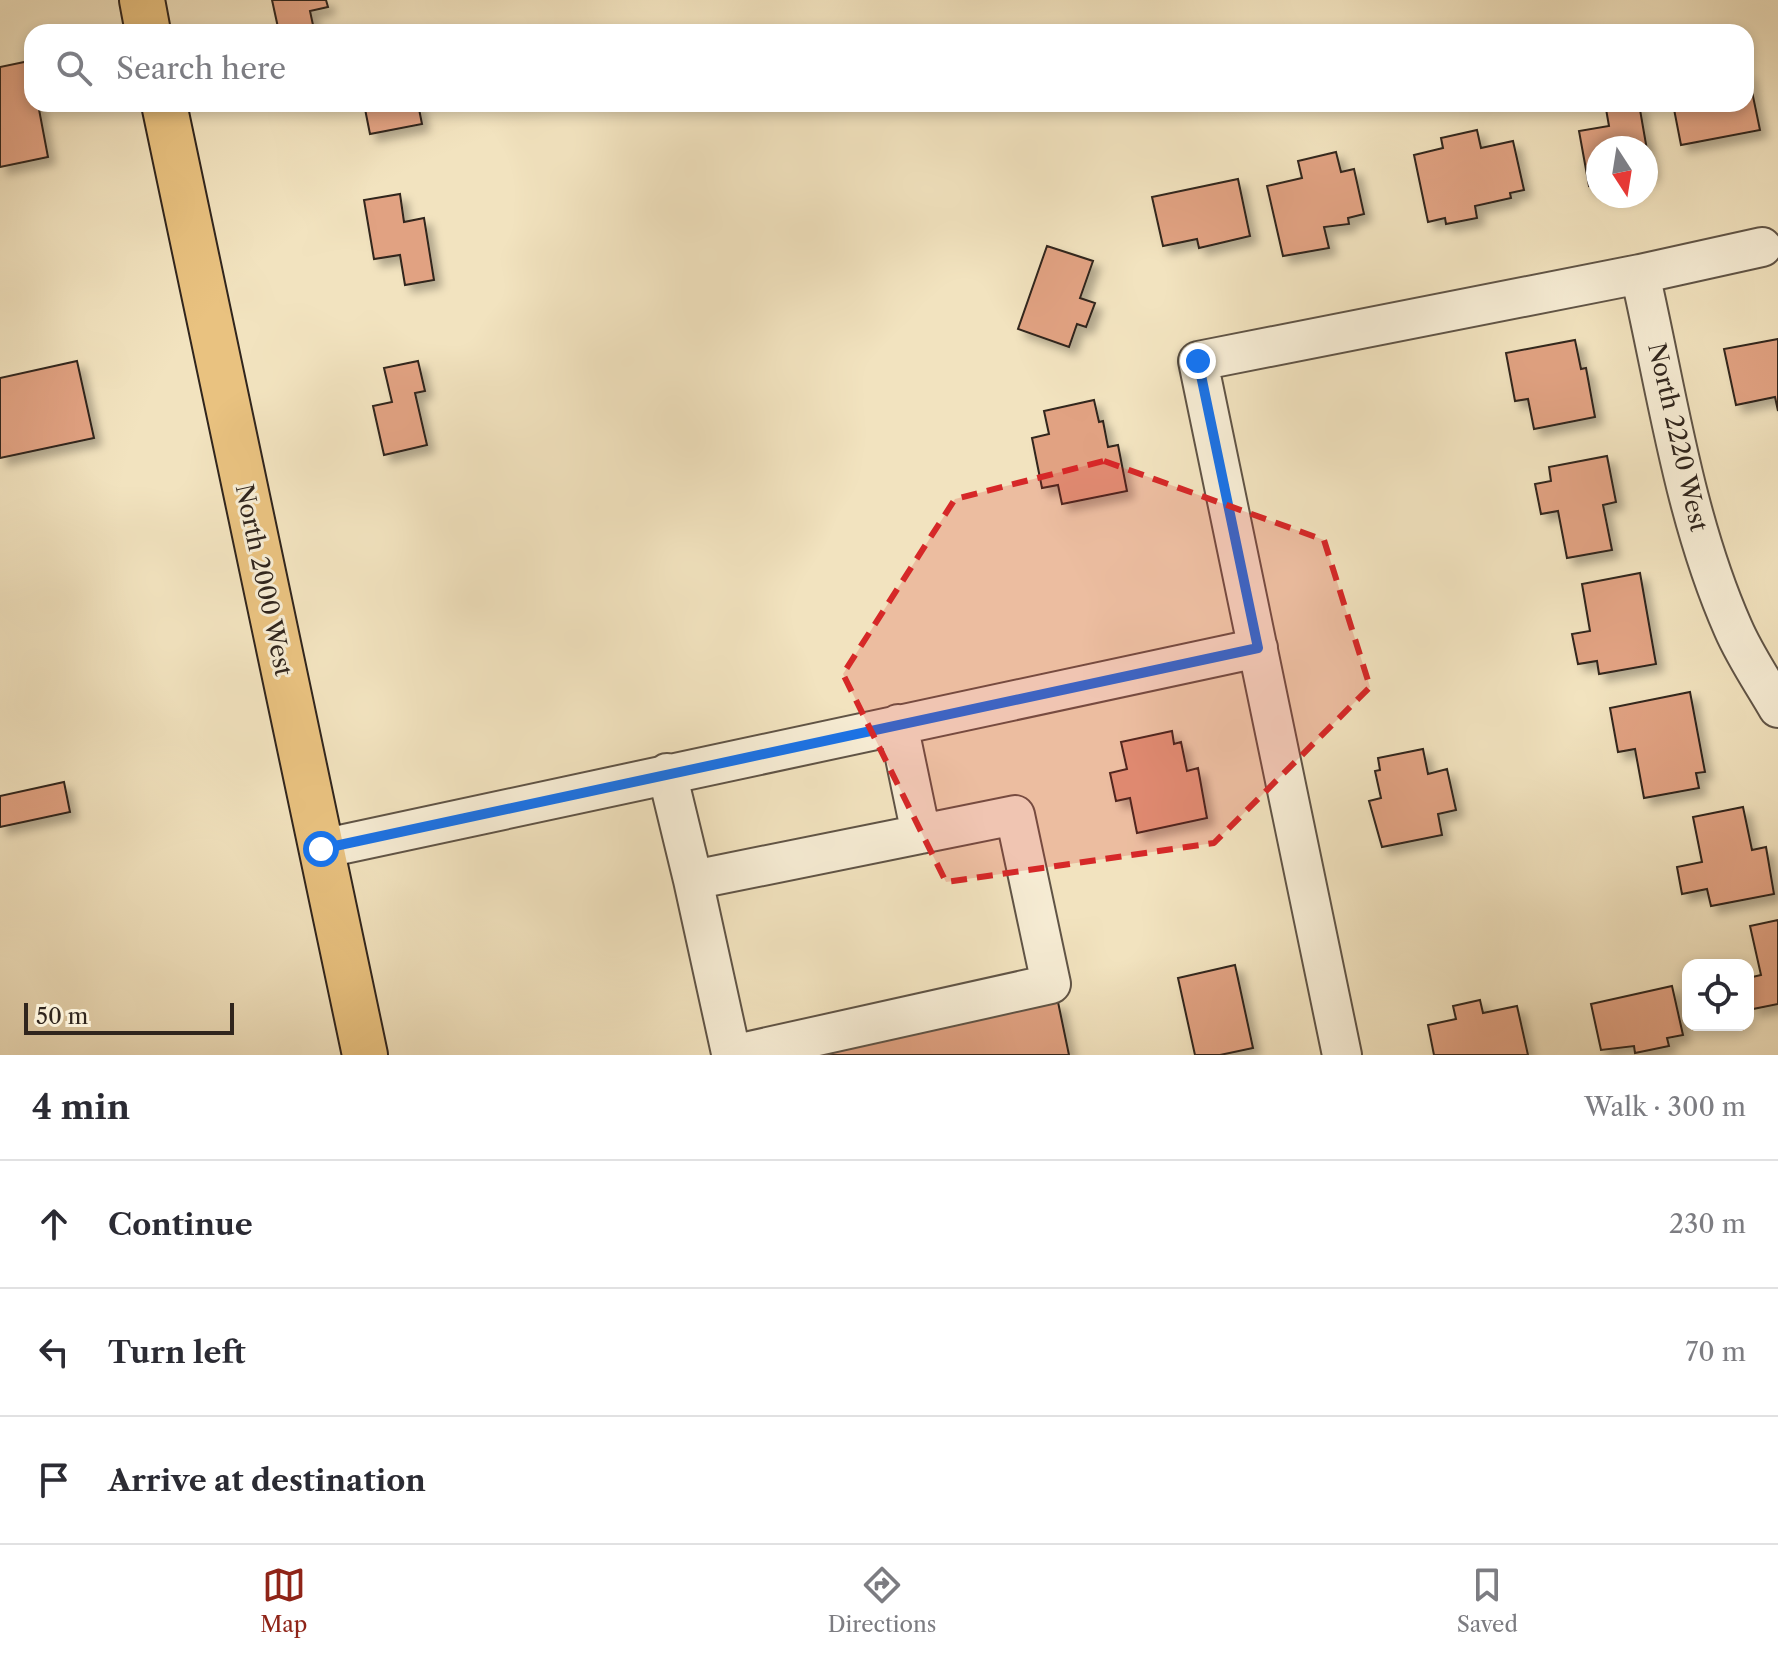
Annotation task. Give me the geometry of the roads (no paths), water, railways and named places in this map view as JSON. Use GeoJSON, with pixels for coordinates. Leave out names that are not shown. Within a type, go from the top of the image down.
{"type":"FeatureCollection","features":[{"type":"Feature","properties":{"kind":"main road"},"geometry":{"type":"LineString","coordinates":[[142,0],[146,24]]}},
{"type":"Feature","properties":{"kind":"main road","name":"North 2000 West"},"geometry":{"type":"LineString","coordinates":[[166,112],[365,1055]]}},
{"type":"Feature","properties":{"kind":"street"},"geometry":{"type":"LineString","coordinates":[[1342,1055],[1198,361],[1762,247]]}},
{"type":"Feature","properties":{"kind":"street","name":"North 2220 West"},"geometry":{"type":"LineString","coordinates":[[1640,274],[1687,484],[1708,562],[1734,630],[1778,708]]}},
{"type":"Feature","properties":{"kind":"street"},"geometry":{"type":"LineString","coordinates":[[321,849],[1258,648]]}},
{"type":"Feature","properties":{"kind":"street"},"geometry":{"type":"LineString","coordinates":[[898,724],[921,834]]}},
{"type":"Feature","properties":{"kind":"street"},"geometry":{"type":"LineString","coordinates":[[667,773],[732,1054],[1051,984],[1015,815],[693,880]]}}]}
